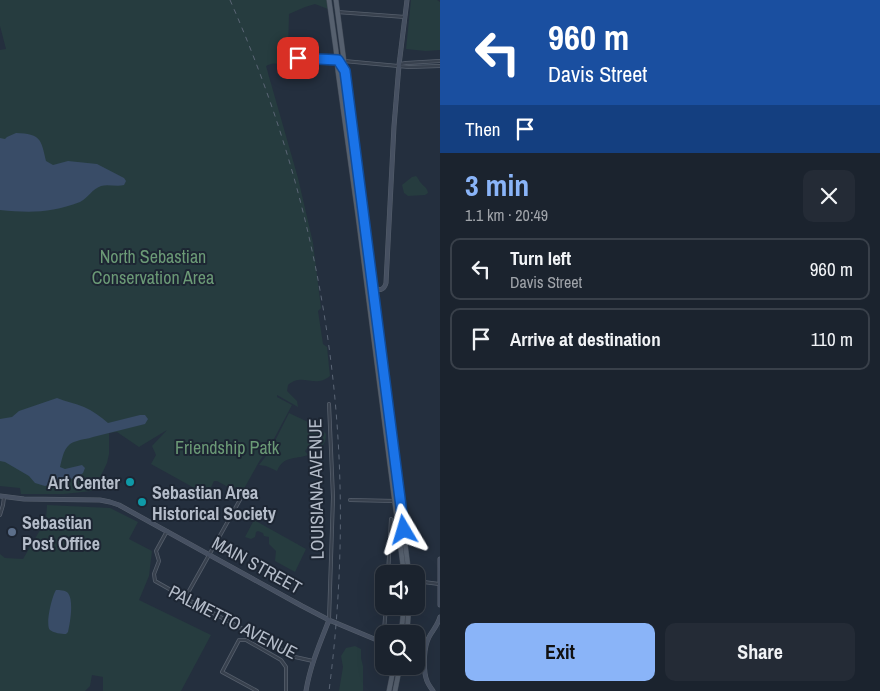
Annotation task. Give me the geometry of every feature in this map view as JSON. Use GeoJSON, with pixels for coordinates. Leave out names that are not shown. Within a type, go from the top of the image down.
{"type":"FeatureCollection","features":[{"type":"Feature","properties":{"kind":"main road"},"geometry":{"type":"LineString","coordinates":[[329,0],[403,565]]}},
{"type":"Feature","properties":{"kind":"main road"},"geometry":{"type":"LineString","coordinates":[[336,0],[409,565]]}},
{"type":"Feature","properties":{"kind":"main road"},"geometry":{"type":"LineString","coordinates":[[336,50],[344,61]]}},
{"type":"Feature","properties":{"kind":"main road"},"geometry":{"type":"LineString","coordinates":[[338,60],[345,71]]}},
{"type":"Feature","properties":{"kind":"main road"},"geometry":{"type":"LineString","coordinates":[[393,489],[400,498]]}},
{"type":"Feature","properties":{"kind":"main road"},"geometry":{"type":"LineString","coordinates":[[395,501],[402,511]]}},
{"type":"Feature","properties":{"kind":"main road"},"geometry":{"type":"LineString","coordinates":[[389,691],[392,675]]}},
{"type":"Feature","properties":{"kind":"main road"},"geometry":{"type":"LineString","coordinates":[[395,691],[398,675]]}},
{"type":"Feature","properties":{"kind":"street"},"geometry":{"type":"LineString","coordinates":[[367,290],[383,289],[386,283],[394,126],[407,0]]}},
{"type":"Feature","properties":{"kind":"street"},"geometry":{"type":"LineString","coordinates":[[337,12],[405,16]]}},
{"type":"Feature","properties":{"kind":"street"},"geometry":{"type":"LineString","coordinates":[[295,57],[338,60]]}},
{"type":"Feature","properties":{"kind":"street"},"geometry":{"type":"LineString","coordinates":[[344,61],[409,67],[440,66]]}},
{"type":"Feature","properties":{"kind":"street"},"geometry":{"type":"LineString","coordinates":[[399,65],[440,61]]}},
{"type":"Feature","properties":{"kind":"street"},"geometry":{"type":"LineString","coordinates":[[358,216],[364,216]]}},
{"type":"Feature","properties":{"kind":"street","name":"LOUISIANA AVENUE"},"geometry":{"type":"LineString","coordinates":[[306,691],[308,676],[329,620],[333,497],[329,404]]}},
{"type":"Feature","properties":{"kind":"street"},"geometry":{"type":"LineString","coordinates":[[185,598],[246,489]]}},
{"type":"Feature","properties":{"kind":"street"},"geometry":{"type":"LineString","coordinates":[[0,515],[3,505],[2,496]]}},
{"type":"Feature","properties":{"kind":"street","name":"MAIN STREET"},"geometry":{"type":"LineString","coordinates":[[2,496],[110,502],[125,508],[302,606],[375,640]]}},
{"type":"Feature","properties":{"kind":"street"},"geometry":{"type":"LineString","coordinates":[[350,500],[395,501]]}},
{"type":"Feature","properties":{"kind":"street"},"geometry":{"type":"LineString","coordinates":[[388,565],[391,519]]}},
{"type":"Feature","properties":{"kind":"street","name":"PALMETTO AVENUE"},"geometry":{"type":"LineString","coordinates":[[167,531],[156,551],[159,561],[154,574],[155,580],[295,657],[313,661]]}},
{"type":"Feature","properties":{"kind":"street"},"geometry":{"type":"LineString","coordinates":[[440,559],[440,605]]}},
{"type":"Feature","properties":{"kind":"street"},"geometry":{"type":"LineString","coordinates":[[425,582],[439,584]]}},
{"type":"Feature","properties":{"kind":"street"},"geometry":{"type":"LineString","coordinates":[[425,651],[427,642],[440,617]]}},
{"type":"Feature","properties":{"kind":"street"},"geometry":{"type":"LineString","coordinates":[[257,691],[222,672],[239,640],[246,640],[281,660],[286,667],[286,691]]}},
{"type":"Feature","properties":{"kind":"street"},"geometry":{"type":"LineString","coordinates":[[425,675],[433,691]]}},
{"type":"Feature","properties":{"kind":"green space","name":"North Sebastian Conservation Area"},"geometry":{"type":"Polygon","coordinates":[[[0,0],[327,0],[328,9],[315,4],[289,14],[288,52],[292,62],[266,66],[298,178],[313,243],[321,308],[318,311],[323,344],[327,347],[330,376],[319,381],[293,381],[288,385],[287,391],[297,401],[298,407],[277,395],[277,397],[292,405],[268,450],[260,460],[241,494],[214,481],[207,495],[151,464],[156,455],[152,446],[167,430],[139,447],[117,432],[109,433],[107,463],[94,490],[64,494],[21,494],[20,488],[0,486],[0,50],[6,49],[0,26],[0,0]]]}},
{"type":"Feature","properties":{"kind":"green space"},"geometry":{"type":"Polygon","coordinates":[[[411,0],[437,0],[440,2],[440,50],[406,49],[411,0]]]}},
{"type":"Feature","properties":{"kind":"green space"},"geometry":{"type":"Polygon","coordinates":[[[416,176],[428,193],[425,195],[408,196],[404,193],[402,185],[416,176]]]}},
{"type":"Feature","properties":{"kind":"green space"},"geometry":{"type":"Polygon","coordinates":[[[289,413],[308,422],[312,431],[322,430],[326,434],[324,444],[317,447],[310,445],[305,451],[308,455],[286,460],[277,471],[259,465],[270,451],[289,413]]]}},
{"type":"Feature","properties":{"kind":"green space"},"geometry":{"type":"Polygon","coordinates":[[[47,505],[110,508],[138,522],[129,539],[152,551],[149,576],[139,600],[211,635],[181,691],[103,691],[103,677],[92,675],[90,686],[85,691],[0,691],[0,554],[5,558],[23,559],[46,520],[47,505]]]}},
{"type":"Feature","properties":{"kind":"green space"},"geometry":{"type":"Polygon","coordinates":[[[254,520],[306,549],[295,572],[275,561],[276,551],[269,544],[269,537],[264,536],[263,533],[258,531],[255,537],[251,539],[245,537],[254,520]]]}},
{"type":"Feature","properties":{"kind":"green space"},"geometry":{"type":"Polygon","coordinates":[[[355,646],[361,649],[363,691],[339,691],[343,667],[341,656],[346,648],[355,646]]]}},
{"type":"Feature","properties":{"kind":"water"},"geometry":{"type":"Polygon","coordinates":[[[16,133],[35,136],[43,147],[46,161],[53,165],[68,161],[97,164],[124,178],[126,181],[124,185],[101,186],[80,202],[59,208],[31,212],[0,210],[0,138],[5,139],[16,133]]]}},
{"type":"Feature","properties":{"kind":"water"},"geometry":{"type":"Polygon","coordinates":[[[57,398],[81,406],[97,414],[108,423],[140,415],[145,415],[148,419],[145,424],[81,440],[69,445],[60,467],[65,469],[82,465],[85,468],[83,473],[78,477],[45,486],[35,483],[29,476],[0,461],[0,419],[12,417],[19,411],[57,398]]]}},
{"type":"Feature","properties":{"kind":"water"},"geometry":{"type":"Polygon","coordinates":[[[56,590],[65,591],[70,597],[70,618],[66,634],[53,632],[49,627],[50,610],[56,590]]]}},
{"type":"Feature","properties":{"kind":"railway"},"geometry":{"type":"LineString","coordinates":[[230,0],[264,84],[291,168],[313,253],[328,339],[337,425],[340,513],[338,602],[329,691]]}},
{"type":"Feature","properties":{"kind":"place","name":"Art Center"},"geometry":{"type":"Point","coordinates":[130,482]}},
{"type":"Feature","properties":{"kind":"place","name":"Sebastian Area Historical Society"},"geometry":{"type":"Point","coordinates":[142,502]}},
{"type":"Feature","properties":{"kind":"place","name":"Sebastian Post Office"},"geometry":{"type":"Point","coordinates":[12,532]}},
{"type":"Feature","properties":{"kind":"route"},"geometry":{"type":"LineString","coordinates":[[298,58],[338,60],[345,71],[404,530]]}},
{"type":"Feature","properties":{"kind":"park label","name":"Friendship Patk"},"geometry":{"type":"Point","coordinates":[227,447]}}]}
